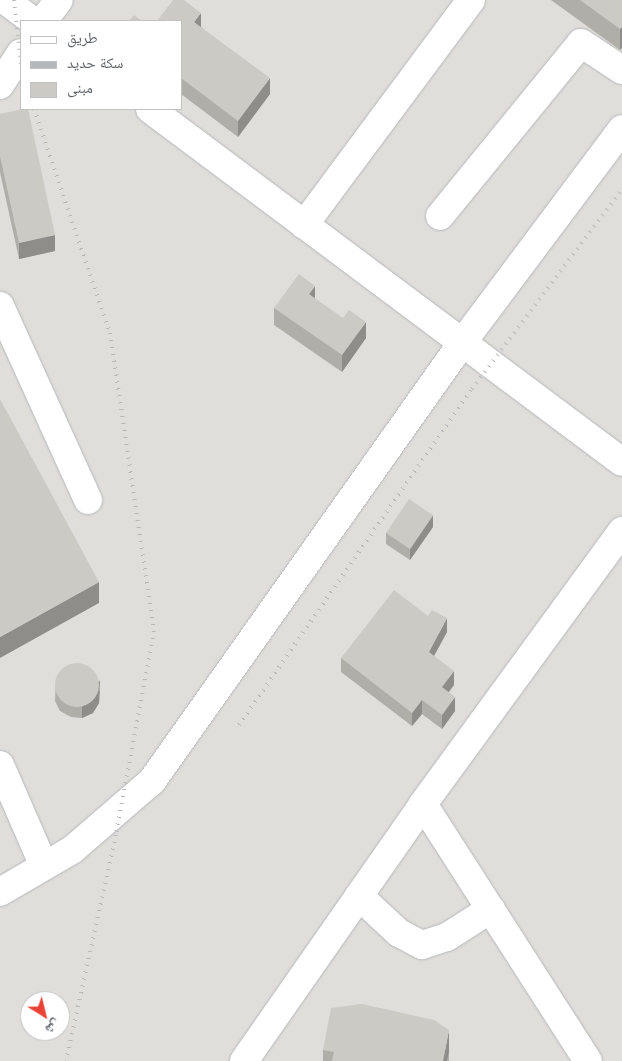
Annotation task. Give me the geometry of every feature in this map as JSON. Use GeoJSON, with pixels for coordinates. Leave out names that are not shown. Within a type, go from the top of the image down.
{"type":"FeatureCollection","features":[{"type":"Feature","properties":{"kind":"lane"},"geometry":{"type":"LineString","coordinates":[[5,0],[32,20]]}},
{"type":"Feature","properties":{"kind":"lane"},"geometry":{"type":"LineString","coordinates":[[37,0],[39,20]]}},
{"type":"Feature","properties":{"kind":"lane"},"geometry":{"type":"LineString","coordinates":[[44,20],[59,0]]}},
{"type":"Feature","properties":{"kind":"lane"},"geometry":{"type":"LineString","coordinates":[[304,225],[472,0]]}},
{"type":"Feature","properties":{"kind":"lane"},"geometry":{"type":"LineString","coordinates":[[440,216],[581,43],[622,70]]}},
{"type":"Feature","properties":{"kind":"lane"},"geometry":{"type":"LineString","coordinates":[[0,85],[20,55]]}},
{"type":"Feature","properties":{"kind":"lane"},"geometry":{"type":"LineString","coordinates":[[151,110],[622,462]]}},
{"type":"Feature","properties":{"kind":"lane"},"geometry":{"type":"LineString","coordinates":[[0,892],[72,850],[152,781],[462,343],[622,129]]}},
{"type":"Feature","properties":{"kind":"lane"},"geometry":{"type":"LineString","coordinates":[[0,306],[88,500]]}},
{"type":"Feature","properties":{"kind":"lane"},"geometry":{"type":"LineString","coordinates":[[244,1061],[423,804],[622,531]]}},
{"type":"Feature","properties":{"kind":"lane"},"geometry":{"type":"LineString","coordinates":[[0,765],[44,866]]}},
{"type":"Feature","properties":{"kind":"lane"},"geometry":{"type":"LineString","coordinates":[[423,804],[588,1061]]}},
{"type":"Feature","properties":{"kind":"lane"},"geometry":{"type":"LineString","coordinates":[[359,896],[399,933],[422,945],[447,936],[491,909]]}},
{"type":"Feature","properties":{"kind":"shaded area"},"geometry":{"type":"Polygon","coordinates":[[[0,0],[622,0],[622,1061],[0,1061],[0,0]]]}},
{"type":"Feature","properties":{"kind":"building"},"geometry":{"type":"Polygon","coordinates":[[[173,0],[184,0],[201,13],[194,22],[270,78],[238,121],[182,79],[182,20],[158,20],[173,0]]]}},
{"type":"Feature","properties":{"kind":"building"},"geometry":{"type":"Polygon","coordinates":[[[580,0],[622,0],[622,27],[620,29],[580,0]]]}},
{"type":"Feature","properties":{"kind":"building"},"geometry":{"type":"Polygon","coordinates":[[[134,15],[141,20],[130,20],[134,15]]]}},
{"type":"Feature","properties":{"kind":"building"},"geometry":{"type":"Polygon","coordinates":[[[28,110],[55,235],[19,243],[0,156],[0,114],[28,110]]]}},
{"type":"Feature","properties":{"kind":"building"},"geometry":{"type":"Polygon","coordinates":[[[299,274],[315,286],[309,294],[343,318],[349,310],[366,322],[342,355],[274,308],[299,274]]]}},
{"type":"Feature","properties":{"kind":"building"},"geometry":{"type":"Polygon","coordinates":[[[0,399],[99,582],[0,637],[0,399]]]}},
{"type":"Feature","properties":{"kind":"building"},"geometry":{"type":"Polygon","coordinates":[[[409,499],[433,515],[410,549],[386,533],[409,499]]]}},
{"type":"Feature","properties":{"kind":"building"},"geometry":{"type":"Polygon","coordinates":[[[394,590],[428,616],[432,610],[447,618],[429,652],[454,671],[442,687],[455,697],[442,715],[422,700],[412,713],[341,658],[394,590]]]}},
{"type":"Feature","properties":{"kind":"building"},"geometry":{"type":"Polygon","coordinates":[[[73,663],[81,663],[93,669],[99,685],[93,701],[81,707],[73,707],[61,701],[55,689],[55,681],[61,669],[73,663]]]}},
{"type":"Feature","properties":{"kind":"building"},"geometry":{"type":"Polygon","coordinates":[[[362,1004],[434,1020],[449,1030],[443,1061],[332,1061],[334,1052],[323,1050],[331,1008],[362,1004]]]}},
{"type":"Feature","properties":{"kind":"railway"},"geometry":{"type":"LineString","coordinates":[[14,0],[20,55]]}},
{"type":"Feature","properties":{"kind":"railway"},"geometry":{"type":"LineString","coordinates":[[34,110],[110,333],[154,631],[116,835],[66,1061]]}},
{"type":"Feature","properties":{"kind":"railway"},"geometry":{"type":"LineString","coordinates":[[239,725],[472,389],[622,189]]}}]}
